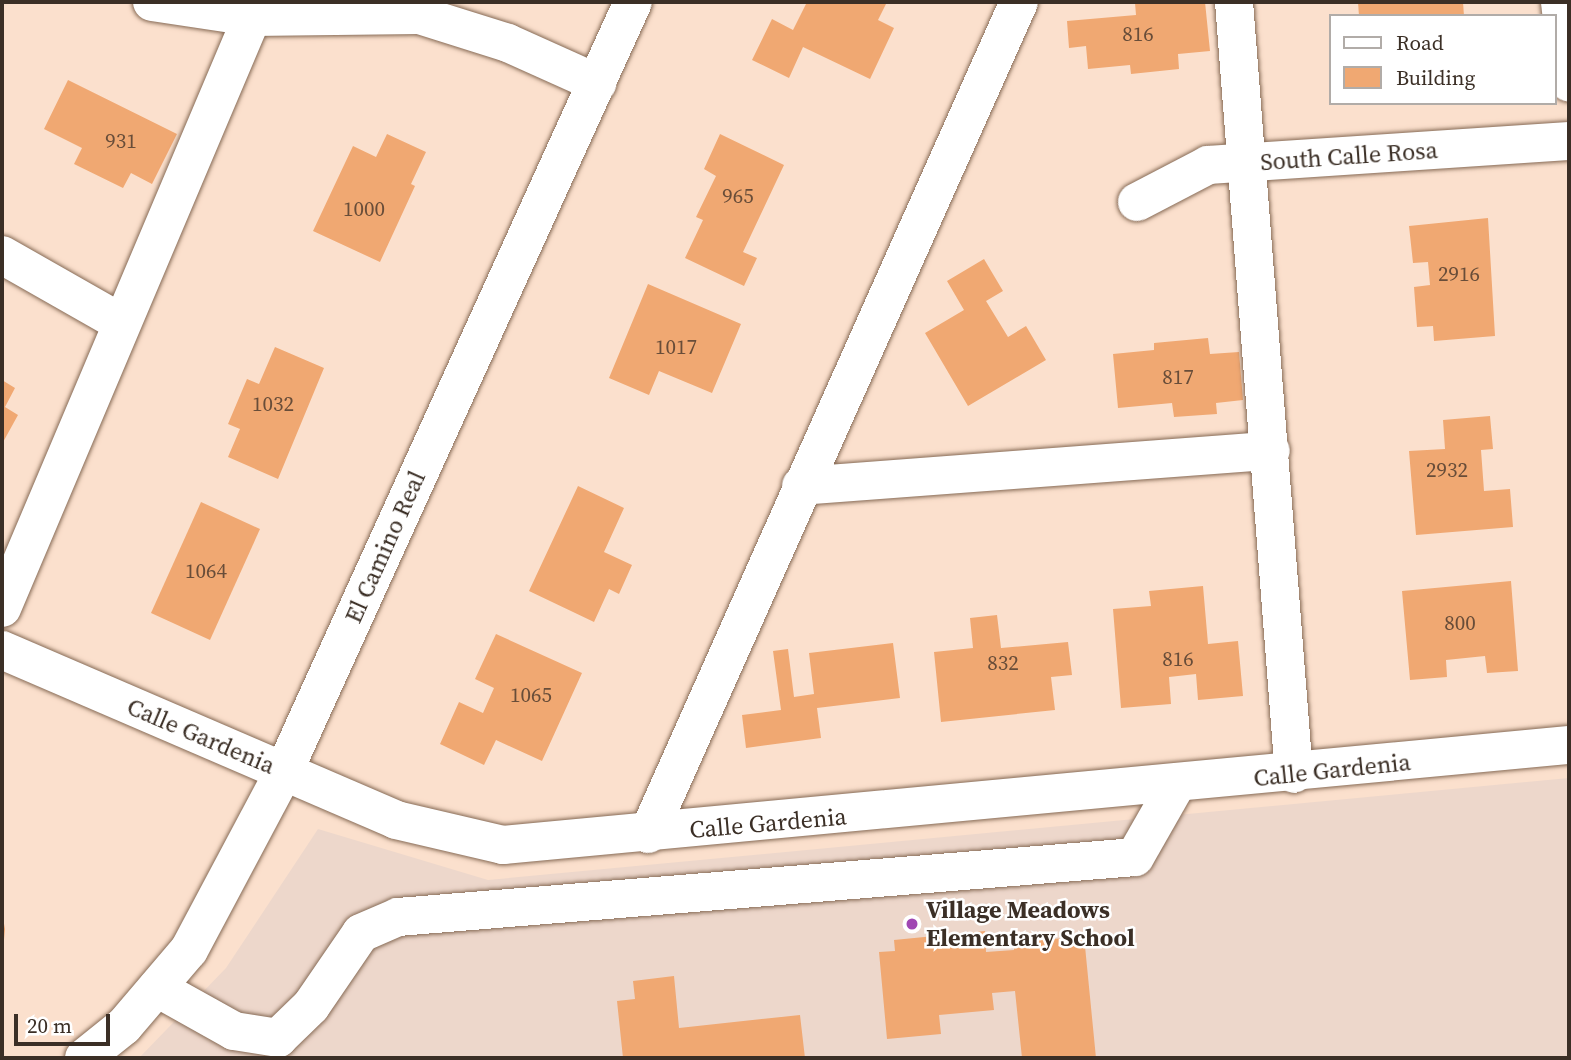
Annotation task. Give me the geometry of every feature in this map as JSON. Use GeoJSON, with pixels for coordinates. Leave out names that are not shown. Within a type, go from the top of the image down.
{"type":"FeatureCollection","features":[{"type":"Feature","properties":{"kind":"street"},"geometry":{"type":"LineString","coordinates":[[152,2],[251,17],[419,15],[508,43],[597,83]]}},
{"type":"Feature","properties":{"kind":"street","name":"El Camino Real"},"geometry":{"type":"LineString","coordinates":[[84,1058],[124,1026],[189,950],[284,771],[633,2]]}},
{"type":"Feature","properties":{"kind":"street"},"geometry":{"type":"LineString","coordinates":[[648,834],[1019,2]]}},
{"type":"Feature","properties":{"kind":"street"},"geometry":{"type":"LineString","coordinates":[[1234,2],[1250,163],[1294,774]]}},
{"type":"Feature","properties":{"kind":"street"},"geometry":{"type":"LineString","coordinates":[[1560,2],[1569,82]]}},
{"type":"Feature","properties":{"kind":"street"},"geometry":{"type":"LineString","coordinates":[[2,608],[120,322],[251,17]]}},
{"type":"Feature","properties":{"kind":"street","name":"South Calle Rosa"},"geometry":{"type":"LineString","coordinates":[[1137,202],[1208,165],[1569,141]]}},
{"type":"Feature","properties":{"kind":"street"},"geometry":{"type":"LineString","coordinates":[[2,255],[120,322]]}},
{"type":"Feature","properties":{"kind":"street"},"geometry":{"type":"LineString","coordinates":[[802,486],[1271,451]]}},
{"type":"Feature","properties":{"kind":"street","name":"Calle Gardenia"},"geometry":{"type":"LineString","coordinates":[[2,650],[396,820],[503,845],[1294,774],[1569,745]]}},
{"type":"Feature","properties":{"kind":"street"},"geometry":{"type":"LineString","coordinates":[[157,988],[234,1031],[278,1038],[311,1006],[361,933],[398,917],[1135,857],[1176,785]]}},
{"type":"Feature","properties":{"kind":"shaded area","name":"Village Meadows Elementary School"},"geometry":{"type":"Polygon","coordinates":[[[1569,778],[1569,1058],[139,1058],[226,968],[318,829],[488,880],[1569,778]]]}},
{"type":"Feature","properties":{"kind":"building"},"geometry":{"type":"Polygon","coordinates":[[[807,2],[887,2],[878,20],[894,28],[870,79],[803,47],[789,78],[752,60],[772,19],[793,30],[807,2]]]}},
{"type":"Feature","properties":{"kind":"building"},"geometry":{"type":"Polygon","coordinates":[[[1205,2],[1210,51],[1178,54],[1179,69],[1131,74],[1130,65],[1088,69],[1086,46],[1069,48],[1067,21],[1136,15],[1135,3],[1205,2]]]}},
{"type":"Feature","properties":{"kind":"building"},"geometry":{"type":"Polygon","coordinates":[[[1358,2],[1463,2],[1464,14],[1359,14],[1358,2]]]}},
{"type":"Feature","properties":{"kind":"building"},"geometry":{"type":"Polygon","coordinates":[[[68,80],[177,134],[152,184],[131,173],[123,188],[74,164],[82,148],[44,129],[68,80]]]}},
{"type":"Feature","properties":{"kind":"building"},"geometry":{"type":"Polygon","coordinates":[[[387,134],[426,152],[411,184],[415,186],[380,262],[313,231],[353,146],[376,157],[387,134]]]}},
{"type":"Feature","properties":{"kind":"building"},"geometry":{"type":"Polygon","coordinates":[[[720,134],[784,165],[743,252],[757,258],[744,286],[685,258],[703,220],[696,217],[716,176],[704,169],[720,134]]]}},
{"type":"Feature","properties":{"kind":"building"},"geometry":{"type":"Polygon","coordinates":[[[1488,218],[1495,336],[1434,341],[1433,326],[1417,327],[1414,287],[1430,285],[1428,262],[1413,263],[1409,226],[1488,218]]]}},
{"type":"Feature","properties":{"kind":"building"},"geometry":{"type":"Polygon","coordinates":[[[984,259],[1003,291],[986,301],[1008,337],[1026,326],[1046,360],[968,406],[925,333],[964,310],[947,281],[984,259]]]}},
{"type":"Feature","properties":{"kind":"building"},"geometry":{"type":"Polygon","coordinates":[[[648,284],[741,324],[712,393],[659,371],[649,395],[609,378],[648,284]]]}},
{"type":"Feature","properties":{"kind":"building"},"geometry":{"type":"Polygon","coordinates":[[[1208,338],[1210,354],[1239,352],[1243,400],[1216,403],[1217,414],[1174,417],[1172,403],[1118,408],[1113,354],[1154,350],[1154,343],[1208,338]]]}},
{"type":"Feature","properties":{"kind":"building"},"geometry":{"type":"Polygon","coordinates":[[[275,347],[324,368],[278,479],[228,457],[240,429],[228,424],[247,379],[259,384],[275,347]]]}},
{"type":"Feature","properties":{"kind":"building"},"geometry":{"type":"Polygon","coordinates":[[[2,380],[15,388],[5,407],[18,415],[2,444],[2,380]]]}},
{"type":"Feature","properties":{"kind":"building"},"geometry":{"type":"Polygon","coordinates":[[[1490,416],[1493,449],[1481,450],[1484,491],[1510,489],[1513,527],[1416,535],[1409,451],[1445,449],[1443,420],[1490,416]]]}},
{"type":"Feature","properties":{"kind":"building"},"geometry":{"type":"Polygon","coordinates":[[[578,486],[624,508],[604,552],[632,565],[619,594],[609,589],[594,622],[529,591],[578,486]]]}},
{"type":"Feature","properties":{"kind":"building"},"geometry":{"type":"Polygon","coordinates":[[[201,502],[260,529],[210,640],[151,613],[201,502]]]}},
{"type":"Feature","properties":{"kind":"building"},"geometry":{"type":"Polygon","coordinates":[[[1511,581],[1518,671],[1487,673],[1485,656],[1446,660],[1447,677],[1410,680],[1402,591],[1511,581]]]}},
{"type":"Feature","properties":{"kind":"building"},"geometry":{"type":"Polygon","coordinates":[[[1203,586],[1208,644],[1238,641],[1243,696],[1198,700],[1196,674],[1169,677],[1171,704],[1121,708],[1113,609],[1151,606],[1149,591],[1203,586]]]}},
{"type":"Feature","properties":{"kind":"building"},"geometry":{"type":"Polygon","coordinates":[[[997,615],[1001,648],[1068,642],[1072,675],[1051,677],[1055,710],[941,722],[934,652],[973,648],[970,618],[997,615]]]}},
{"type":"Feature","properties":{"kind":"building"},"geometry":{"type":"Polygon","coordinates":[[[496,634],[582,673],[542,761],[496,740],[484,765],[440,744],[459,702],[483,713],[494,688],[475,679],[496,634]]]}},
{"type":"Feature","properties":{"kind":"building"},"geometry":{"type":"Polygon","coordinates":[[[893,643],[900,698],[817,708],[821,738],[746,748],[742,715],[781,710],[773,651],[788,649],[794,697],[814,694],[809,653],[893,643]]]}},
{"type":"Feature","properties":{"kind":"building"},"geometry":{"type":"Polygon","coordinates":[[[3,918],[5,929],[2,940],[3,918]]]}},
{"type":"Feature","properties":{"kind":"building"},"geometry":{"type":"Polygon","coordinates":[[[985,931],[986,952],[1014,950],[1014,943],[1084,936],[1096,1058],[1022,1058],[1015,991],[992,993],[994,1010],[939,1015],[941,1034],[887,1039],[879,952],[895,951],[894,940],[985,931]]]}},
{"type":"Feature","properties":{"kind":"building"},"geometry":{"type":"Polygon","coordinates":[[[674,976],[679,1028],[800,1015],[805,1058],[623,1058],[617,1001],[635,999],[633,981],[674,976]]]}},
{"type":"Feature","properties":{"kind":"place","name":"Village Meadows Elementary School"},"geometry":{"type":"Point","coordinates":[912,924]}}]}
